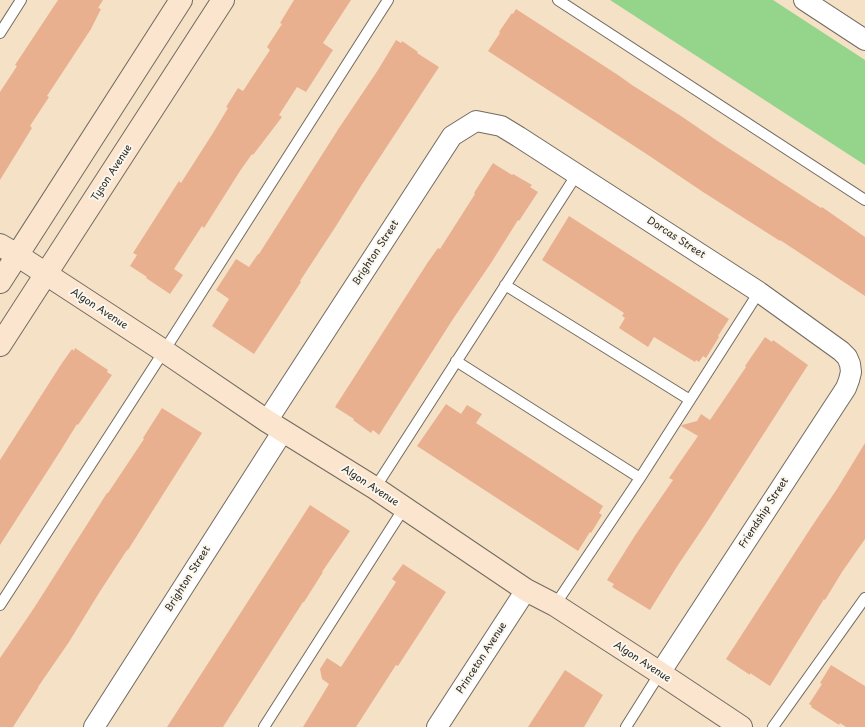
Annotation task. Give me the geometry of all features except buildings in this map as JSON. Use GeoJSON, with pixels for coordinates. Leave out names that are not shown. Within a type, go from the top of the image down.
{"type":"FeatureCollection","features":[{"type":"Feature","properties":{"kind":"street"},"geometry":{"type":"LineString","coordinates":[[0,282],[9,250],[182,0]]}},
{"type":"Feature","properties":{"kind":"street","name":"Tyson Avenue"},"geometry":{"type":"LineString","coordinates":[[0,345],[223,0]]}},
{"type":"Feature","properties":{"kind":"street"},"geometry":{"type":"LineString","coordinates":[[804,0],[865,40]]}},
{"type":"Feature","properties":{"kind":"street","name":"Brighton Street"},"geometry":{"type":"LineString","coordinates":[[94,727],[452,136],[476,121],[501,126],[507,130]]}},
{"type":"Feature","properties":{"kind":"street","name":"Dorcas Street"},"geometry":{"type":"LineString","coordinates":[[507,130],[759,292],[841,351]]}},
{"type":"Feature","properties":{"kind":"street","name":"Algon Avenue"},"geometry":{"type":"LineString","coordinates":[[9,250],[164,351],[275,426],[375,488],[526,590],[555,605],[741,727]]}},
{"type":"Feature","properties":{"kind":"street","name":"Friendship Street"},"geometry":{"type":"LineString","coordinates":[[660,673],[846,388],[850,380],[850,364],[847,357],[841,351]]}},
{"type":"Feature","properties":{"kind":"street","name":"Princeton Avenue"},"geometry":{"type":"LineString","coordinates":[[437,727],[526,590]]}},
{"type":"Feature","properties":{"kind":"lane"},"geometry":{"type":"LineString","coordinates":[[0,33],[21,0]]}},
{"type":"Feature","properties":{"kind":"lane"},"geometry":{"type":"LineString","coordinates":[[0,605],[388,0]]}},
{"type":"Feature","properties":{"kind":"lane"},"geometry":{"type":"LineString","coordinates":[[558,0],[865,200]]}},
{"type":"Feature","properties":{"kind":"lane"},"geometry":{"type":"LineString","coordinates":[[375,488],[576,174]]}},
{"type":"Feature","properties":{"kind":"lane"},"geometry":{"type":"LineString","coordinates":[[505,285],[690,400]]}},
{"type":"Feature","properties":{"kind":"lane"},"geometry":{"type":"LineString","coordinates":[[555,605],[640,478],[759,292]]}},
{"type":"Feature","properties":{"kind":"lane"},"geometry":{"type":"LineString","coordinates":[[456,362],[640,478]]}},
{"type":"Feature","properties":{"kind":"lane"},"geometry":{"type":"LineString","coordinates":[[264,727],[404,508]]}},
{"type":"Feature","properties":{"kind":"lane"},"geometry":{"type":"LineString","coordinates":[[773,727],[865,598]]}},
{"type":"Feature","properties":{"kind":"lane"},"geometry":{"type":"LineString","coordinates":[[626,727],[660,673]]}},
{"type":"Feature","properties":{"kind":"green space"},"geometry":{"type":"Polygon","coordinates":[[[610,0],[773,0],[865,60],[865,165],[610,0]]]}}]}
